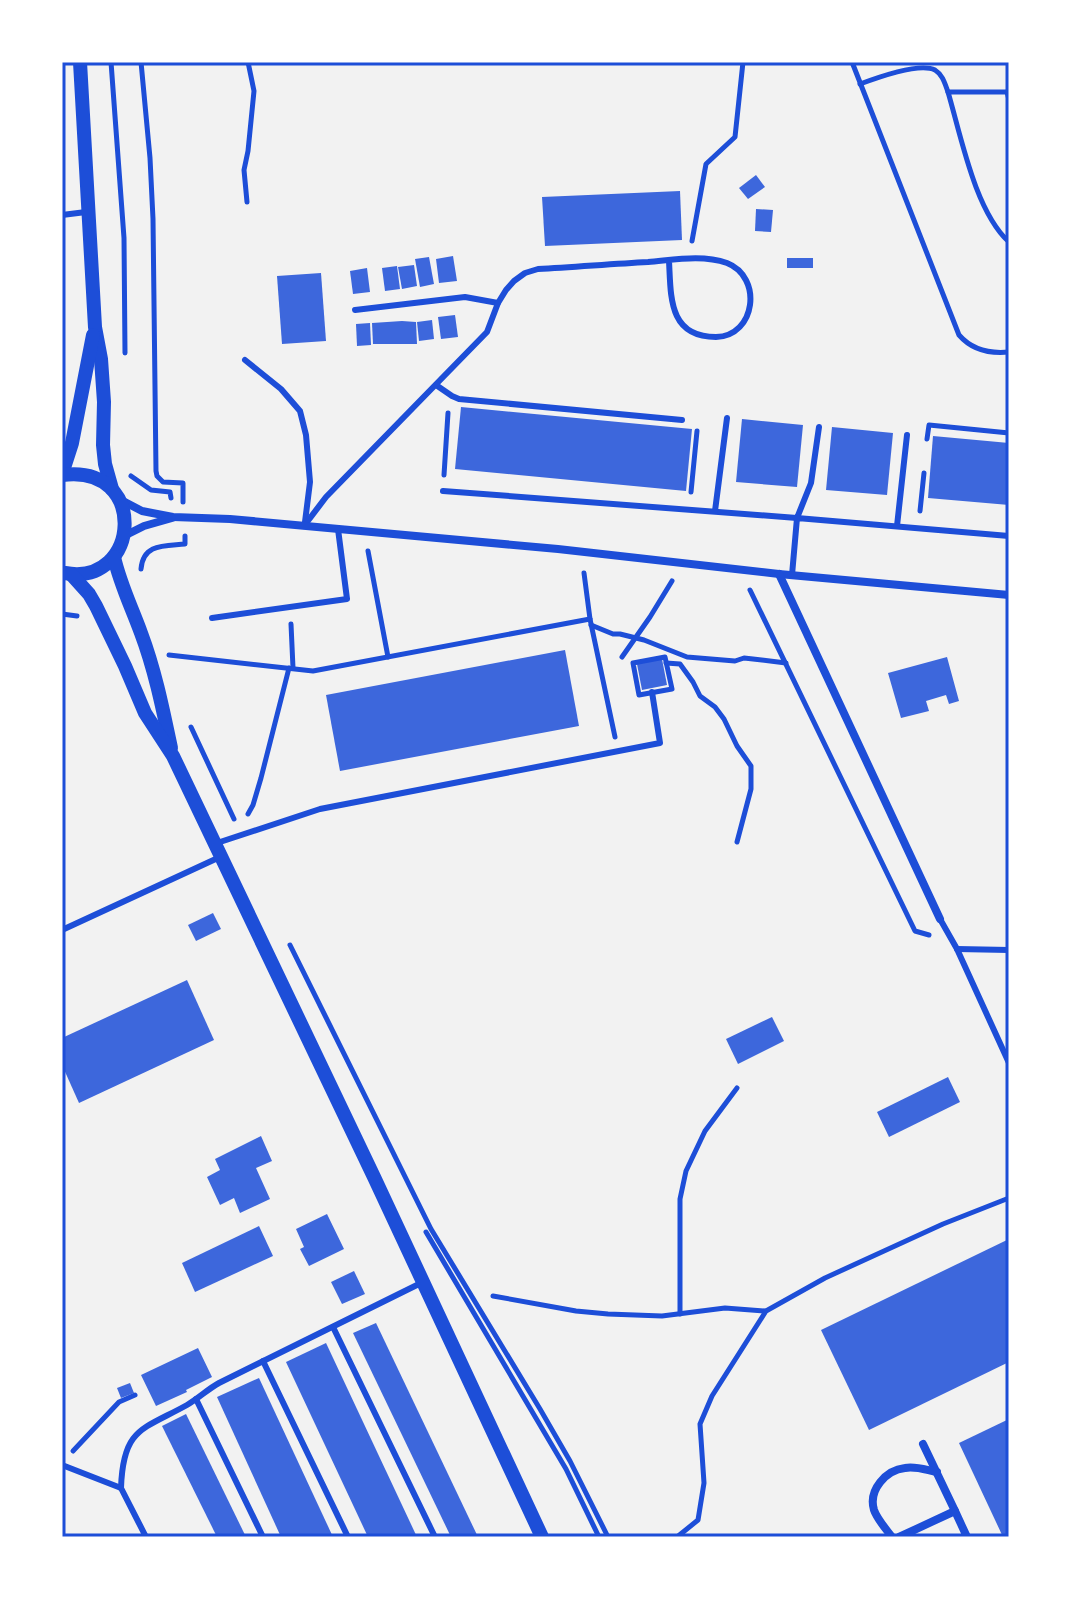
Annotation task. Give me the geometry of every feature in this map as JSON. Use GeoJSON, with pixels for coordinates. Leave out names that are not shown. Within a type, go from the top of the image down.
{"type":"FeatureCollection","features":[{"type":"Feature","properties":{"kind":"street"},"geometry":{"type":"LineString","coordinates":[[66,573],[83,574],[105,565],[121,547],[126,524],[125,512],[105,464],[103,445],[104,402],[95,327],[80,62]]}},
{"type":"Feature","properties":{"kind":"street"},"geometry":{"type":"LineString","coordinates":[[95,327],[72,443],[62,474],[76,473],[101,480],[142,511],[173,517],[230,519],[558,549],[779,574],[1009,595]]}},
{"type":"Feature","properties":{"kind":"street"},"geometry":{"type":"LineString","coordinates":[[124,536],[173,517]]}},
{"type":"Feature","properties":{"kind":"street"},"geometry":{"type":"LineString","coordinates":[[114,557],[118,576],[142,636],[173,756]]}},
{"type":"Feature","properties":{"kind":"street"},"geometry":{"type":"LineString","coordinates":[[66,573],[89,594],[145,713],[173,756],[542,1537]]}},
{"type":"Feature","properties":{"kind":"street"},"geometry":{"type":"LineString","coordinates":[[779,574],[940,919]]}},
{"type":"Feature","properties":{"kind":"street"},"geometry":{"type":"LineString","coordinates":[[923,1444],[967,1537]]}},
{"type":"Feature","properties":{"kind":"street"},"geometry":{"type":"LineString","coordinates":[[892,1537],[874,1512],[877,1486],[886,1475],[899,1468],[937,1472]]}},
{"type":"Feature","properties":{"kind":"street"},"geometry":{"type":"LineString","coordinates":[[899,1537],[955,1511]]}},
{"type":"Feature","properties":{"kind":"lane"},"geometry":{"type":"LineString","coordinates":[[62,215],[89,211]]}},
{"type":"Feature","properties":{"kind":"lane"},"geometry":{"type":"LineString","coordinates":[[304,526],[326,497],[487,332],[506,290],[525,273],[538,269],[692,258],[727,263],[736,269],[750,290],[751,307],[741,326],[728,336],[713,337],[695,334],[679,323],[672,302],[669,261]]}},
{"type":"Feature","properties":{"kind":"lane"},"geometry":{"type":"LineString","coordinates":[[355,310],[465,297],[498,303]]}},
{"type":"Feature","properties":{"kind":"lane"},"geometry":{"type":"LineString","coordinates":[[245,360],[281,389],[300,411],[306,435],[310,482],[304,526]]}},
{"type":"Feature","properties":{"kind":"lane"},"geometry":{"type":"LineString","coordinates":[[436,385],[459,399],[682,420]]}},
{"type":"Feature","properties":{"kind":"lane"},"geometry":{"type":"LineString","coordinates":[[715,511],[727,418]]}},
{"type":"Feature","properties":{"kind":"lane"},"geometry":{"type":"LineString","coordinates":[[792,575],[797,518],[811,483],[819,427]]}},
{"type":"Feature","properties":{"kind":"lane"},"geometry":{"type":"LineString","coordinates":[[897,526],[907,435]]}},
{"type":"Feature","properties":{"kind":"lane"},"geometry":{"type":"LineString","coordinates":[[443,491],[1009,536]]}},
{"type":"Feature","properties":{"kind":"lane"},"geometry":{"type":"LineString","coordinates":[[212,618],[347,599],[338,529]]}},
{"type":"Feature","properties":{"kind":"lane"},"geometry":{"type":"LineString","coordinates":[[62,930],[239,837],[320,809],[660,743],[652,692]]}},
{"type":"Feature","properties":{"kind":"lane"},"geometry":{"type":"LineString","coordinates":[[940,919],[1009,1063]]}},
{"type":"Feature","properties":{"kind":"lane"},"geometry":{"type":"LineString","coordinates":[[957,949],[1009,950]]}},
{"type":"Feature","properties":{"kind":"lane"},"geometry":{"type":"LineString","coordinates":[[146,1537],[121,1488],[124,1458],[136,1434],[212,1387],[423,1282]]}},
{"type":"Feature","properties":{"kind":"lane"},"geometry":{"type":"LineString","coordinates":[[333,1327],[435,1537]]}},
{"type":"Feature","properties":{"kind":"lane"},"geometry":{"type":"LineString","coordinates":[[263,1361],[348,1537]]}},
{"type":"Feature","properties":{"kind":"lane"},"geometry":{"type":"LineString","coordinates":[[196,1399],[263,1537]]}},
{"type":"Feature","properties":{"kind":"lane"},"geometry":{"type":"LineString","coordinates":[[62,1464],[121,1488]]}},
{"type":"Feature","properties":{"kind":"path"},"geometry":{"type":"LineString","coordinates":[[111,62],[124,238],[125,359]]}},
{"type":"Feature","properties":{"kind":"path"},"geometry":{"type":"LineString","coordinates":[[141,62],[153,219],[156,471]]}},
{"type":"Feature","properties":{"kind":"path"},"geometry":{"type":"LineString","coordinates":[[247,202],[244,170],[254,91],[248,62]]}},
{"type":"Feature","properties":{"kind":"path"},"geometry":{"type":"LineString","coordinates":[[692,258],[692,236],[706,164],[735,137],[743,62]]}},
{"type":"Feature","properties":{"kind":"path"},"geometry":{"type":"LineString","coordinates":[[852,62],[959,335],[966,343],[985,351],[1009,352]]}},
{"type":"Feature","properties":{"kind":"path"},"geometry":{"type":"LineString","coordinates":[[860,84],[921,67],[935,70],[941,75],[981,202],[1009,242]]}},
{"type":"Feature","properties":{"kind":"path"},"geometry":{"type":"LineString","coordinates":[[948,92],[1008,92],[1009,100]]}},
{"type":"Feature","properties":{"kind":"path"},"geometry":{"type":"LineString","coordinates":[[927,440],[929,425],[1009,433]]}},
{"type":"Feature","properties":{"kind":"path"},"geometry":{"type":"LineString","coordinates":[[444,471],[447,432]]}},
{"type":"Feature","properties":{"kind":"path"},"geometry":{"type":"LineString","coordinates":[[690,509],[696,437]]}},
{"type":"Feature","properties":{"kind":"path"},"geometry":{"type":"LineString","coordinates":[[127,469],[145,487],[170,492]]}},
{"type":"Feature","properties":{"kind":"path"},"geometry":{"type":"LineString","coordinates":[[918,528],[924,469]]}},
{"type":"Feature","properties":{"kind":"path"},"geometry":{"type":"LineString","coordinates":[[174,537],[190,537]]}},
{"type":"Feature","properties":{"kind":"path"},"geometry":{"type":"LineString","coordinates":[[340,548],[368,551],[388,657]]}},
{"type":"Feature","properties":{"kind":"path"},"geometry":{"type":"LineString","coordinates":[[140,565],[142,577]]}},
{"type":"Feature","properties":{"kind":"path"},"geometry":{"type":"LineString","coordinates":[[569,572],[584,573],[618,752]]}},
{"type":"Feature","properties":{"kind":"path"},"geometry":{"type":"LineString","coordinates":[[657,579],[683,582]]}},
{"type":"Feature","properties":{"kind":"path"},"geometry":{"type":"LineString","coordinates":[[622,657],[672,581]]}},
{"type":"Feature","properties":{"kind":"path"},"geometry":{"type":"LineString","coordinates":[[739,587],[751,590],[915,931]]}},
{"type":"Feature","properties":{"kind":"path"},"geometry":{"type":"LineString","coordinates":[[239,837],[253,805],[291,668],[290,607]]}},
{"type":"Feature","properties":{"kind":"path"},"geometry":{"type":"LineString","coordinates":[[160,654],[313,671],[591,622],[613,634],[699,658],[735,661],[744,658],[786,663]]}},
{"type":"Feature","properties":{"kind":"path"},"geometry":{"type":"LineString","coordinates":[[168,647],[173,667]]}},
{"type":"Feature","properties":{"kind":"path"},"geometry":{"type":"LineString","coordinates":[[681,654],[665,661],[680,664],[700,696],[715,707],[724,719],[751,766],[751,789],[737,842]]}},
{"type":"Feature","properties":{"kind":"path"},"geometry":{"type":"LineString","coordinates":[[189,723],[239,837]]}},
{"type":"Feature","properties":{"kind":"path"},"geometry":{"type":"LineString","coordinates":[[288,939],[431,1229],[555,1435],[608,1537]]}},
{"type":"Feature","properties":{"kind":"path"},"geometry":{"type":"LineString","coordinates":[[285,948],[345,1072]]}},
{"type":"Feature","properties":{"kind":"path"},"geometry":{"type":"LineString","coordinates":[[680,1314],[680,1199],[686,1171],[705,1131],[737,1088]]}},
{"type":"Feature","properties":{"kind":"path"},"geometry":{"type":"LineString","coordinates":[[677,1537],[698,1520],[704,1483],[700,1424],[712,1396],[766,1311],[825,1278],[943,1224],[1009,1198]]}},
{"type":"Feature","properties":{"kind":"path"},"geometry":{"type":"LineString","coordinates":[[410,1202],[566,1469],[599,1537]]}},
{"type":"Feature","properties":{"kind":"path"},"geometry":{"type":"LineString","coordinates":[[493,1296],[608,1314],[662,1316],[725,1308],[766,1311]]}},
{"type":"Feature","properties":{"kind":"path"},"geometry":{"type":"LineString","coordinates":[[62,1464],[119,1402],[135,1395]]}},
{"type":"Feature","properties":{"kind":"building"},"geometry":{"type":"Polygon","coordinates":[[[756,175],[765,187],[748,199],[739,188],[756,175]]]}},
{"type":"Feature","properties":{"kind":"building"},"geometry":{"type":"Polygon","coordinates":[[[680,191],[682,240],[545,246],[542,197],[680,191]]]}},
{"type":"Feature","properties":{"kind":"building"},"geometry":{"type":"Polygon","coordinates":[[[756,209],[773,210],[771,232],[755,231],[756,209]]]}},
{"type":"Feature","properties":{"kind":"building"},"geometry":{"type":"Polygon","coordinates":[[[453,256],[457,281],[439,283],[436,259],[453,256]]]}},
{"type":"Feature","properties":{"kind":"building"},"geometry":{"type":"Polygon","coordinates":[[[429,257],[434,284],[420,287],[415,259],[429,257]]]}},
{"type":"Feature","properties":{"kind":"building"},"geometry":{"type":"Polygon","coordinates":[[[787,258],[813,258],[813,268],[787,268],[787,258]]]}},
{"type":"Feature","properties":{"kind":"building"},"geometry":{"type":"Polygon","coordinates":[[[414,265],[417,286],[402,289],[398,267],[414,265]]]}},
{"type":"Feature","properties":{"kind":"building"},"geometry":{"type":"Polygon","coordinates":[[[397,266],[400,289],[385,291],[382,268],[397,266]]]}},
{"type":"Feature","properties":{"kind":"building"},"geometry":{"type":"Polygon","coordinates":[[[367,268],[370,292],[353,294],[350,271],[367,268]]]}},
{"type":"Feature","properties":{"kind":"building"},"geometry":{"type":"Polygon","coordinates":[[[321,273],[326,341],[282,344],[277,276],[321,273]]]}},
{"type":"Feature","properties":{"kind":"building"},"geometry":{"type":"Polygon","coordinates":[[[455,315],[458,337],[441,339],[438,317],[455,315]]]}},
{"type":"Feature","properties":{"kind":"building"},"geometry":{"type":"Polygon","coordinates":[[[432,320],[434,339],[419,341],[417,322],[432,320]]]}},
{"type":"Feature","properties":{"kind":"building"},"geometry":{"type":"Polygon","coordinates":[[[416,322],[417,344],[373,344],[372,323],[416,322]]]}},
{"type":"Feature","properties":{"kind":"building"},"geometry":{"type":"Polygon","coordinates":[[[370,323],[371,345],[357,346],[356,324],[370,323]]]}},
{"type":"Feature","properties":{"kind":"building"},"geometry":{"type":"Polygon","coordinates":[[[461,407],[692,429],[686,491],[455,469],[461,407]]]}},
{"type":"Feature","properties":{"kind":"building"},"geometry":{"type":"Polygon","coordinates":[[[742,419],[803,425],[797,487],[736,482],[742,419]]]}},
{"type":"Feature","properties":{"kind":"building"},"geometry":{"type":"Polygon","coordinates":[[[832,427],[893,433],[887,495],[826,490],[832,427]]]}},
{"type":"Feature","properties":{"kind":"building"},"geometry":{"type":"Polygon","coordinates":[[[933,436],[1009,443],[1009,505],[928,498],[933,436]]]}},
{"type":"Feature","properties":{"kind":"building"},"geometry":{"type":"Polygon","coordinates":[[[565,650],[579,726],[340,771],[326,695],[565,650]]]}},
{"type":"Feature","properties":{"kind":"building"},"geometry":{"type":"Polygon","coordinates":[[[947,657],[959,701],[949,704],[946,695],[926,701],[929,711],[901,718],[888,673],[947,657]]]}},
{"type":"Feature","properties":{"kind":"building"},"geometry":{"type":"Polygon","coordinates":[[[662,659],[667,685],[642,690],[637,664],[662,659]]]}},
{"type":"Feature","properties":{"kind":"building"},"geometry":{"type":"Polygon","coordinates":[[[213,913],[221,929],[196,941],[188,925],[213,913]]]}},
{"type":"Feature","properties":{"kind":"building"},"geometry":{"type":"Polygon","coordinates":[[[187,980],[214,1040],[79,1103],[62,1065],[62,1038],[187,980]]]}},
{"type":"Feature","properties":{"kind":"building"},"geometry":{"type":"Polygon","coordinates":[[[772,1017],[784,1041],[738,1064],[726,1039],[772,1017]]]}},
{"type":"Feature","properties":{"kind":"building"},"geometry":{"type":"Polygon","coordinates":[[[948,1077],[960,1102],[889,1137],[877,1112],[948,1077]]]}},
{"type":"Feature","properties":{"kind":"building"},"geometry":{"type":"Polygon","coordinates":[[[261,1136],[272,1161],[256,1168],[270,1199],[240,1213],[234,1198],[220,1205],[207,1177],[220,1170],[215,1159],[261,1136]]]}},
{"type":"Feature","properties":{"kind":"building"},"geometry":{"type":"Polygon","coordinates":[[[327,1214],[344,1249],[309,1266],[300,1249],[304,1247],[296,1229],[327,1214]]]}},
{"type":"Feature","properties":{"kind":"building"},"geometry":{"type":"Polygon","coordinates":[[[259,1226],[273,1256],[195,1292],[182,1263],[259,1226]]]}},
{"type":"Feature","properties":{"kind":"building"},"geometry":{"type":"Polygon","coordinates":[[[1009,1239],[1009,1362],[869,1430],[821,1330],[1009,1239]]]}},
{"type":"Feature","properties":{"kind":"building"},"geometry":{"type":"Polygon","coordinates":[[[354,1271],[365,1294],[342,1304],[331,1282],[354,1271]]]}},
{"type":"Feature","properties":{"kind":"building"},"geometry":{"type":"Polygon","coordinates":[[[376,1323],[478,1537],[451,1537],[353,1333],[376,1323]]]}},
{"type":"Feature","properties":{"kind":"building"},"geometry":{"type":"Polygon","coordinates":[[[326,1343],[417,1537],[368,1537],[286,1362],[326,1343]]]}},
{"type":"Feature","properties":{"kind":"building"},"geometry":{"type":"Polygon","coordinates":[[[198,1348],[212,1377],[156,1406],[141,1375],[198,1348]]]}},
{"type":"Feature","properties":{"kind":"building"},"geometry":{"type":"Polygon","coordinates":[[[259,1378],[333,1537],[281,1537],[217,1397],[259,1378]]]}},
{"type":"Feature","properties":{"kind":"building"},"geometry":{"type":"Polygon","coordinates":[[[130,1383],[134,1393],[121,1398],[117,1388],[130,1383]]]}},
{"type":"Feature","properties":{"kind":"building"},"geometry":{"type":"Polygon","coordinates":[[[186,1414],[246,1537],[217,1537],[162,1426],[186,1414]]]}},
{"type":"Feature","properties":{"kind":"building"},"geometry":{"type":"Polygon","coordinates":[[[1009,1419],[1009,1537],[1003,1537],[959,1443],[1009,1419]]]}}]}
